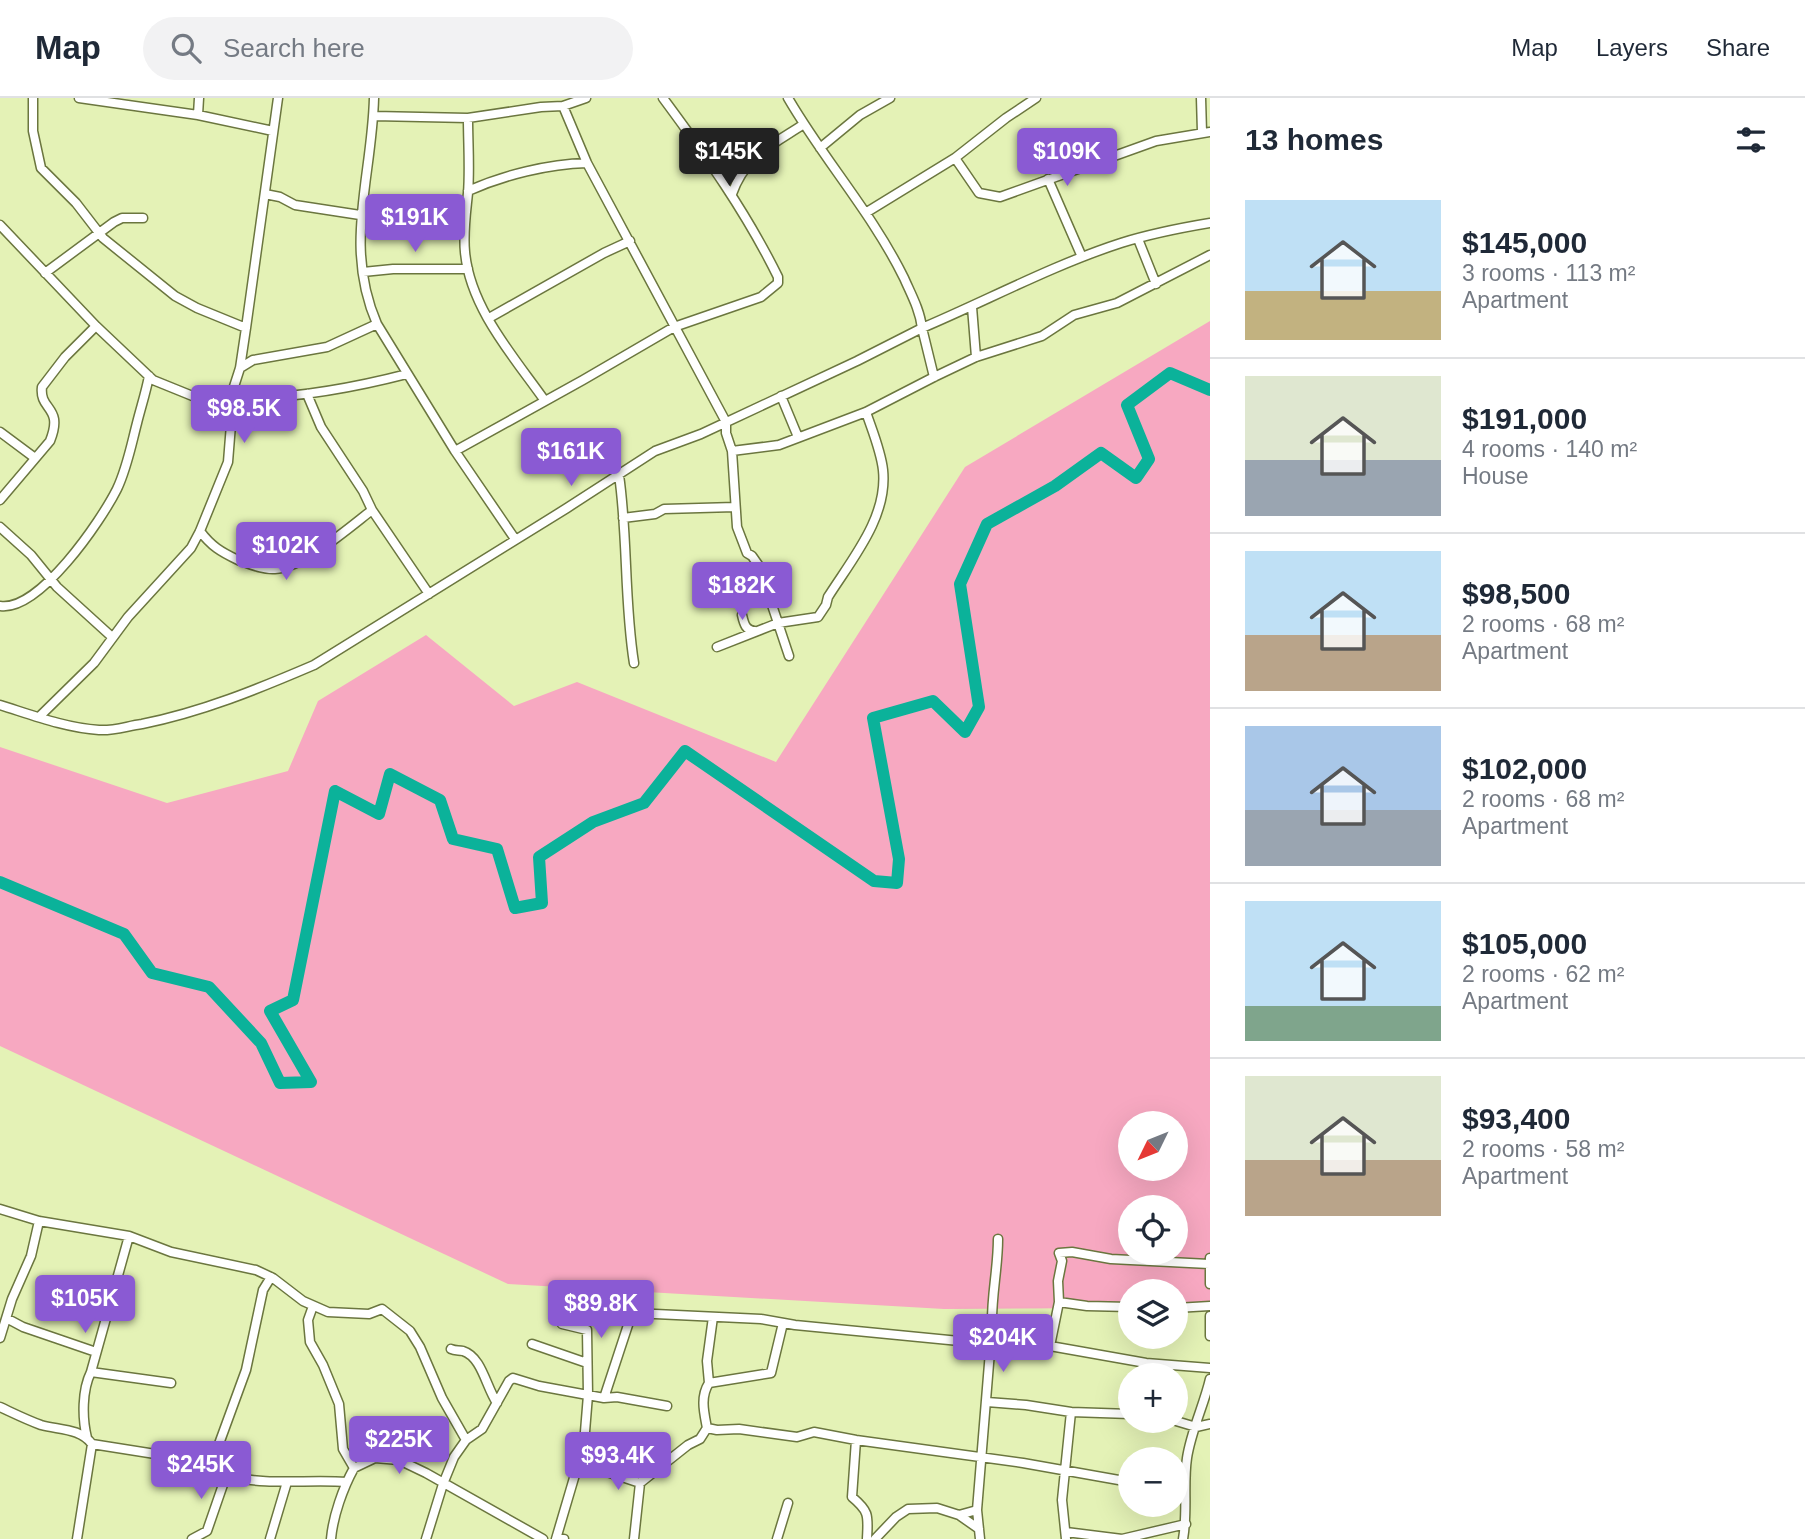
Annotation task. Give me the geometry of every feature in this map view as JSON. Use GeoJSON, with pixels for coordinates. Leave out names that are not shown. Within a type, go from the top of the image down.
{"type":"FeatureCollection","features":[{"type":"Feature","properties":{"kind":"street"},"geometry":{"type":"LineString","coordinates":[[33,98],[33,131],[41,168],[99,232],[124,257],[175,296],[246,328]]}},
{"type":"Feature","properties":{"kind":"street"},"geometry":{"type":"LineString","coordinates":[[79,98],[198,115],[273,131]]}},
{"type":"Feature","properties":{"kind":"street"},"geometry":{"type":"LineString","coordinates":[[198,115],[199,98]]}},
{"type":"Feature","properties":{"kind":"street"},"geometry":{"type":"LineString","coordinates":[[39,717],[94,663],[112,637],[184,556],[200,531],[228,461],[232,412],[230,399],[240,368],[278,98]]}},
{"type":"Feature","properties":{"kind":"street"},"geometry":{"type":"LineString","coordinates":[[374,98],[374,116],[360,215],[363,284],[377,324],[454,451],[515,539]]}},
{"type":"Feature","properties":{"kind":"street"},"geometry":{"type":"LineString","coordinates":[[374,116],[468,118],[563,106],[586,98]]}},
{"type":"Feature","properties":{"kind":"street"},"geometry":{"type":"LineString","coordinates":[[454,451],[674,327],[761,298],[778,283],[778,277],[760,242],[732,194],[663,98]]}},
{"type":"Feature","properties":{"kind":"street"},"geometry":{"type":"LineString","coordinates":[[788,98],[820,148],[867,212],[909,289],[934,377]]}},
{"type":"Feature","properties":{"kind":"street"},"geometry":{"type":"LineString","coordinates":[[820,148],[860,115],[890,98]]}},
{"type":"Feature","properties":{"kind":"street"},"geometry":{"type":"LineString","coordinates":[[867,212],[956,158],[1036,98]]}},
{"type":"Feature","properties":{"kind":"street"},"geometry":{"type":"LineString","coordinates":[[956,158],[974,187],[984,195],[1004,196],[1156,141],[1206,132],[1202,98]]}},
{"type":"Feature","properties":{"kind":"street"},"geometry":{"type":"LineString","coordinates":[[563,106],[587,163],[726,422],[726,433],[732,451],[737,527],[747,553],[759,566],[789,656]]}},
{"type":"Feature","properties":{"kind":"street"},"geometry":{"type":"LineString","coordinates":[[468,118],[468,191],[464,225],[468,269],[477,296],[489,318],[545,401]]}},
{"type":"Feature","properties":{"kind":"street"},"geometry":{"type":"LineString","coordinates":[[732,194],[741,171],[752,159],[804,124]]}},
{"type":"Feature","properties":{"kind":"street"},"geometry":{"type":"LineString","coordinates":[[468,191],[552,166],[587,163]]}},
{"type":"Feature","properties":{"kind":"street"},"geometry":{"type":"LineString","coordinates":[[716,169],[732,174],[741,171]]}},
{"type":"Feature","properties":{"kind":"street"},"geometry":{"type":"LineString","coordinates":[[1048,179],[1082,257]]}},
{"type":"Feature","properties":{"kind":"street"},"geometry":{"type":"LineString","coordinates":[[265,194],[280,197],[295,205],[360,215]]}},
{"type":"Feature","properties":{"kind":"street"},"geometry":{"type":"LineString","coordinates":[[45,273],[122,218],[144,218]]}},
{"type":"Feature","properties":{"kind":"street"},"geometry":{"type":"LineString","coordinates":[[0,705],[81,727],[110,730],[154,722],[234,699],[314,665],[655,451],[688,440],[922,328],[1082,257],[1184,226],[1210,223]]}},
{"type":"Feature","properties":{"kind":"street"},"geometry":{"type":"LineString","coordinates":[[0,225],[96,326],[149,376],[166,386],[232,412]]}},
{"type":"Feature","properties":{"kind":"street"},"geometry":{"type":"LineString","coordinates":[[1138,239],[1156,284]]}},
{"type":"Feature","properties":{"kind":"street"},"geometry":{"type":"LineString","coordinates":[[489,318],[630,241]]}},
{"type":"Feature","properties":{"kind":"street"},"geometry":{"type":"LineString","coordinates":[[732,451],[779,445],[866,412],[976,357],[1042,336],[1073,315],[1117,303],[1210,255]]}},
{"type":"Feature","properties":{"kind":"street"},"geometry":{"type":"LineString","coordinates":[[363,272],[393,269],[468,269]]}},
{"type":"Feature","properties":{"kind":"street"},"geometry":{"type":"LineString","coordinates":[[972,307],[976,357]]}},
{"type":"Feature","properties":{"kind":"street"},"geometry":{"type":"LineString","coordinates":[[240,368],[253,360],[327,347],[377,324]]}},
{"type":"Feature","properties":{"kind":"street"},"geometry":{"type":"LineString","coordinates":[[0,500],[50,441],[56,420],[53,411],[43,401],[42,387],[65,357],[96,326]]}},
{"type":"Feature","properties":{"kind":"street"},"geometry":{"type":"LineString","coordinates":[[230,399],[273,399],[368,384],[407,373]]}},
{"type":"Feature","properties":{"kind":"street"},"geometry":{"type":"LineString","coordinates":[[0,606],[9,607],[28,599],[51,580],[80,544],[117,489],[129,459],[149,376]]}},
{"type":"Feature","properties":{"kind":"street"},"geometry":{"type":"LineString","coordinates":[[307,394],[321,427],[363,491],[372,510],[429,594]]}},
{"type":"Feature","properties":{"kind":"street"},"geometry":{"type":"LineString","coordinates":[[781,396],[798,437]]}},
{"type":"Feature","properties":{"kind":"street"},"geometry":{"type":"LineString","coordinates":[[717,647],[778,624],[818,617],[826,605],[828,597],[872,527],[882,496],[883,468],[866,412]]}},
{"type":"Feature","properties":{"kind":"street"},"geometry":{"type":"LineString","coordinates":[[0,432],[35,458]]}},
{"type":"Feature","properties":{"kind":"street"},"geometry":{"type":"LineString","coordinates":[[619,475],[634,663]]}},
{"type":"Feature","properties":{"kind":"street"},"geometry":{"type":"LineString","coordinates":[[623,518],[655,514],[664,509],[735,507]]}},
{"type":"Feature","properties":{"kind":"street"},"geometry":{"type":"LineString","coordinates":[[200,531],[211,546],[227,555],[275,569],[310,555],[372,510]]}},
{"type":"Feature","properties":{"kind":"street"},"geometry":{"type":"LineString","coordinates":[[0,527],[112,637]]}},
{"type":"Feature","properties":{"kind":"street"},"geometry":{"type":"LineString","coordinates":[[742,615],[745,627],[750,631],[758,631]]}},
{"type":"Feature","properties":{"kind":"street"},"geometry":{"type":"LineString","coordinates":[[0,1209],[39,1221],[129,1236],[171,1252],[234,1264],[271,1277],[313,1306],[328,1312],[369,1314],[382,1309],[410,1331],[420,1347],[442,1398],[466,1440]]}},
{"type":"Feature","properties":{"kind":"street"},"geometry":{"type":"LineString","coordinates":[[0,1338],[12,1299],[31,1256],[39,1221]]}},
{"type":"Feature","properties":{"kind":"street"},"geometry":{"type":"LineString","coordinates":[[77,1539],[89,1441],[84,1422],[86,1383],[129,1236]]}},
{"type":"Feature","properties":{"kind":"street"},"geometry":{"type":"LineString","coordinates":[[980,1539],[977,1510],[987,1402],[991,1300],[998,1264],[998,1238]]}},
{"type":"Feature","properties":{"kind":"street"},"geometry":{"type":"LineString","coordinates":[[1050,1346],[1059,1302],[1058,1281],[1062,1261],[1059,1253],[1072,1252],[1111,1259],[1210,1261],[1210,1284]]}},
{"type":"Feature","properties":{"kind":"street"},"geometry":{"type":"LineString","coordinates":[[212,1463],[246,1370],[263,1290],[271,1277]]}},
{"type":"Feature","properties":{"kind":"street"},"geometry":{"type":"LineString","coordinates":[[1059,1302],[1118,1307]]}},
{"type":"Feature","properties":{"kind":"street"},"geometry":{"type":"LineString","coordinates":[[313,1306],[308,1320],[310,1342],[323,1364],[340,1404],[344,1449],[354,1468]]}},
{"type":"Feature","properties":{"kind":"street"},"geometry":{"type":"LineString","coordinates":[[1188,1307],[1210,1306]]}},
{"type":"Feature","properties":{"kind":"street"},"geometry":{"type":"LineString","coordinates":[[604,1398],[634,1313],[761,1319],[990,1344],[1050,1346],[1146,1363],[1210,1368]]}},
{"type":"Feature","properties":{"kind":"street"},"geometry":{"type":"LineString","coordinates":[[1210,1316],[1210,1336]]}},
{"type":"Feature","properties":{"kind":"street"},"geometry":{"type":"LineString","coordinates":[[634,1539],[640,1483],[688,1445],[696,1443],[707,1428],[703,1404],[709,1383],[707,1361],[713,1317]]}},
{"type":"Feature","properties":{"kind":"street"},"geometry":{"type":"LineString","coordinates":[[8,1319],[23,1327],[96,1352]]}},
{"type":"Feature","properties":{"kind":"street"},"geometry":{"type":"LineString","coordinates":[[709,1383],[771,1373],[783,1323]]}},
{"type":"Feature","properties":{"kind":"street"},"geometry":{"type":"LineString","coordinates":[[556,1539],[584,1444],[588,1395],[586,1330],[562,1324]]}},
{"type":"Feature","properties":{"kind":"street"},"geometry":{"type":"LineString","coordinates":[[532,1344],[587,1363]]}},
{"type":"Feature","properties":{"kind":"street"},"geometry":{"type":"LineString","coordinates":[[451,1349],[464,1351],[478,1362],[489,1391],[497,1403]]}},
{"type":"Feature","properties":{"kind":"street"},"geometry":{"type":"LineString","coordinates":[[91,1372],[171,1383]]}},
{"type":"Feature","properties":{"kind":"street"},"geometry":{"type":"LineString","coordinates":[[426,1539],[454,1457],[466,1440],[482,1429],[513,1378],[539,1386],[604,1398],[617,1397],[667,1406]]}},
{"type":"Feature","properties":{"kind":"street"},"geometry":{"type":"LineString","coordinates":[[1188,1451],[1210,1379]]}},
{"type":"Feature","properties":{"kind":"street"},"geometry":{"type":"LineString","coordinates":[[987,1402],[1071,1412],[1118,1414]]}},
{"type":"Feature","properties":{"kind":"street"},"geometry":{"type":"LineString","coordinates":[[0,1407],[41,1424],[74,1431],[89,1441],[212,1463],[226,1476],[287,1482],[347,1482]]}},
{"type":"Feature","properties":{"kind":"street"},"geometry":{"type":"LineString","coordinates":[[1071,1412],[1062,1500],[1066,1536],[1122,1539],[1186,1524]]}},
{"type":"Feature","properties":{"kind":"street"},"geometry":{"type":"LineString","coordinates":[[1188,1425],[1196,1427],[1210,1424]]}},
{"type":"Feature","properties":{"kind":"street"},"geometry":{"type":"LineString","coordinates":[[707,1428],[739,1429],[797,1437],[814,1432],[1118,1480]]}},
{"type":"Feature","properties":{"kind":"street"},"geometry":{"type":"LineString","coordinates":[[856,1440],[852,1497],[863,1505],[866,1511],[866,1539]]}},
{"type":"Feature","properties":{"kind":"street"},"geometry":{"type":"LineString","coordinates":[[331,1539],[347,1482],[354,1468],[375,1458],[391,1458],[426,1473],[543,1539]]}},
{"type":"Feature","properties":{"kind":"street"},"geometry":{"type":"LineString","coordinates":[[604,1471],[640,1483]]}},
{"type":"Feature","properties":{"kind":"street"},"geometry":{"type":"LineString","coordinates":[[192,1539],[206,1535],[226,1476]]}},
{"type":"Feature","properties":{"kind":"street"},"geometry":{"type":"LineString","coordinates":[[270,1539],[287,1482]]}},
{"type":"Feature","properties":{"kind":"street"},"geometry":{"type":"LineString","coordinates":[[777,1539],[788,1503]]}},
{"type":"Feature","properties":{"kind":"street"},"geometry":{"type":"LineString","coordinates":[[875,1539],[895,1517],[908,1509],[937,1508],[959,1515],[979,1529]]}},
{"type":"Feature","properties":{"kind":"street"},"geometry":{"type":"LineString","coordinates":[[959,1515],[977,1510]]}},
{"type":"Feature","properties":{"kind":"street"},"geometry":{"type":"LineString","coordinates":[[1183,1539],[1185,1517]]}},
{"type":"Feature","properties":{"kind":"shaded area"},"geometry":{"type":"Polygon","coordinates":[[[1210,321],[1210,1308],[1188,1308],[1188,1279],[1118,1279],[1118,1308],[944,1309],[508,1284],[0,1046],[0,747],[167,803],[288,771],[318,701],[426,635],[514,706],[577,682],[776,762],[965,467],[1210,321]]]}},
{"type":"Feature","properties":{"kind":"waterway"},"geometry":{"type":"LineString","coordinates":[[0,882],[124,934],[152,973],[209,987],[261,1043],[280,1083],[311,1082],[270,1011],[293,1000],[335,791],[379,814],[390,774],[440,800],[453,839],[497,849],[515,908],[542,903],[539,857],[593,822],[644,803],[685,751],[874,881],[897,883],[899,859],[873,718],[933,701],[965,732],[979,707],[960,584],[987,524],[1055,486],[1101,453],[1136,478],[1149,459],[1127,405],[1170,373],[1210,390]]}}]}
